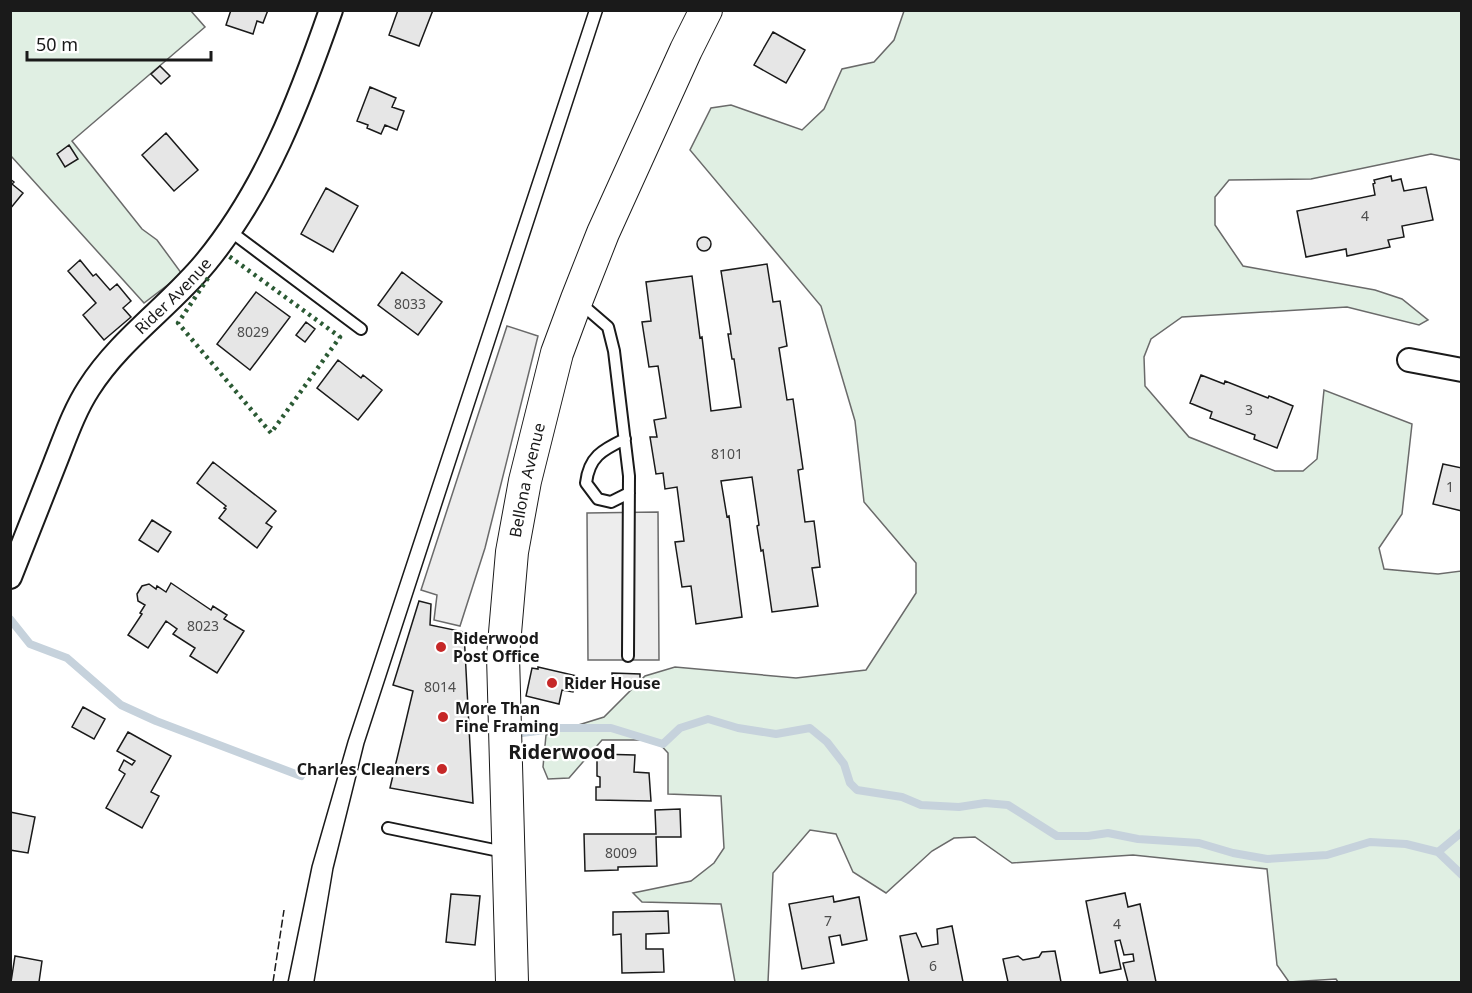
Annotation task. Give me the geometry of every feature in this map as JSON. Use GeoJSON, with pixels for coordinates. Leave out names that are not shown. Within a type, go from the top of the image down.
{"type":"FeatureCollection","features":[{"type":"Feature","properties":{"kind":"street","name":"Rider Avenue"},"geometry":{"type":"LineString","coordinates":[[10,577],[74,416],[88,389],[106,363],[204,264],[230,231],[258,186],[284,131],[316,55],[331,10]]}},
{"type":"Feature","properties":{"kind":"street","name":"Bellona Avenue"},"geometry":{"type":"LineString","coordinates":[[512,982],[503,656],[504,620],[512,552],[525,481],[557,353],[577,299],[608,223],[706,10]]}},
{"type":"Feature","properties":{"kind":"street"},"geometry":{"type":"LineString","coordinates":[[1409,360],[1461,370]]}},
{"type":"Feature","properties":{"kind":"lane"},"geometry":{"type":"LineString","coordinates":[[230,231],[361,329]]}},
{"type":"Feature","properties":{"kind":"lane"},"geometry":{"type":"LineString","coordinates":[[577,299],[608,327],[614,351],[629,476],[628,656]]}},
{"type":"Feature","properties":{"kind":"lane"},"geometry":{"type":"LineString","coordinates":[[625,439],[603,450],[588,469],[586,483],[598,499],[611,502],[629,493]]}},
{"type":"Feature","properties":{"kind":"lane"},"geometry":{"type":"LineString","coordinates":[[388,828],[508,853]]}},
{"type":"Feature","properties":{"kind":"green space"},"geometry":{"type":"Polygon","coordinates":[[[10,11],[191,11],[205,27],[72,141],[142,229],[157,240],[182,274],[144,303],[11,156],[10,11]]]}},
{"type":"Feature","properties":{"kind":"green space"},"geometry":{"type":"Polygon","coordinates":[[[904,11],[1461,11],[1461,160],[1431,154],[1311,179],[1229,180],[1215,197],[1215,225],[1243,266],[1375,290],[1402,299],[1428,320],[1419,325],[1347,307],[1182,317],[1151,339],[1144,357],[1145,386],[1189,437],[1275,471],[1303,471],[1317,459],[1324,390],[1412,424],[1402,514],[1379,548],[1384,569],[1438,574],[1461,571],[1461,982],[1338,982],[1336,979],[1289,982],[1277,965],[1267,869],[1133,855],[1012,863],[975,837],[954,838],[932,851],[886,893],[853,872],[836,834],[810,830],[773,873],[768,982],[735,982],[721,904],[642,902],[633,893],[691,881],[714,863],[724,848],[721,796],[668,794],[668,753],[656,740],[602,740],[569,778],[548,779],[543,767],[546,735],[604,717],[645,676],[675,667],[796,678],[866,670],[916,593],[916,563],[864,502],[855,421],[821,306],[690,150],[711,108],[731,105],[802,130],[824,109],[842,69],[874,62],[894,40],[904,11]]]}},
{"type":"Feature","properties":{"kind":"shaded area"},"geometry":{"type":"Polygon","coordinates":[[[507,326],[538,336],[485,548],[460,626],[434,620],[437,595],[421,590],[507,326]]]}},
{"type":"Feature","properties":{"kind":"shaded area"},"geometry":{"type":"Polygon","coordinates":[[[658,512],[659,660],[588,660],[587,513],[658,512]]]}},
{"type":"Feature","properties":{"kind":"building"},"geometry":{"type":"Polygon","coordinates":[[[231,10],[268,10],[263,23],[257,21],[253,34],[226,25],[231,10]]]}},
{"type":"Feature","properties":{"kind":"building"},"geometry":{"type":"Polygon","coordinates":[[[398,10],[433,10],[419,46],[389,35],[398,10]]]}},
{"type":"Feature","properties":{"kind":"building"},"geometry":{"type":"Polygon","coordinates":[[[773,32],[805,50],[786,83],[754,65],[773,32]]]}},
{"type":"Feature","properties":{"kind":"building"},"geometry":{"type":"Polygon","coordinates":[[[160,66],[170,76],[161,84],[151,74],[160,66]]]}},
{"type":"Feature","properties":{"kind":"building"},"geometry":{"type":"Polygon","coordinates":[[[370,87],[396,98],[392,107],[404,111],[397,130],[385,125],[381,134],[357,121],[370,87]]]}},
{"type":"Feature","properties":{"kind":"building"},"geometry":{"type":"Polygon","coordinates":[[[166,133],[198,170],[174,191],[142,155],[166,133]]]}},
{"type":"Feature","properties":{"kind":"building"},"geometry":{"type":"Polygon","coordinates":[[[69,145],[78,159],[65,167],[57,154],[69,145]]]}},
{"type":"Feature","properties":{"kind":"building"},"geometry":{"type":"Polygon","coordinates":[[[1391,176],[1392,181],[1401,179],[1404,191],[1426,187],[1433,220],[1402,226],[1404,237],[1388,240],[1390,247],[1347,256],[1346,249],[1306,257],[1297,211],[1375,195],[1374,180],[1391,176]]]}},
{"type":"Feature","properties":{"kind":"building"},"geometry":{"type":"Polygon","coordinates":[[[10,179],[14,182],[12,184],[23,193],[10,209],[10,179]]]}},
{"type":"Feature","properties":{"kind":"building"},"geometry":{"type":"Polygon","coordinates":[[[326,188],[358,206],[333,252],[301,234],[326,188]]]}},
{"type":"Feature","properties":{"kind":"building"},"geometry":{"type":"Polygon","coordinates":[[[701,237],[707,237],[711,244],[707,251],[701,251],[697,247],[697,241],[701,237]]]}},
{"type":"Feature","properties":{"kind":"building"},"geometry":{"type":"Polygon","coordinates":[[[80,260],[93,276],[96,274],[110,290],[117,284],[131,301],[123,308],[131,317],[104,340],[83,315],[96,303],[68,271],[80,260]]]}},
{"type":"Feature","properties":{"kind":"building"},"geometry":{"type":"Polygon","coordinates":[[[767,264],[773,302],[780,301],[787,346],[779,348],[787,400],[793,399],[803,469],[798,470],[805,522],[814,521],[820,567],[812,568],[818,606],[772,612],[757,526],[759,525],[752,477],[721,481],[727,517],[729,516],[742,617],[696,624],[691,586],[682,587],[675,542],[684,541],[677,487],[665,489],[663,473],[656,474],[650,437],[657,437],[654,420],[666,418],[658,366],[649,367],[642,322],[651,321],[646,282],[692,276],[711,411],[741,407],[728,334],[731,334],[721,271],[767,264]]]}},
{"type":"Feature","properties":{"kind":"building"},"geometry":{"type":"Polygon","coordinates":[[[402,272],[442,302],[418,335],[378,305],[402,272]]]}},
{"type":"Feature","properties":{"kind":"building"},"geometry":{"type":"Polygon","coordinates":[[[256,292],[290,317],[250,370],[217,344],[256,292]]]}},
{"type":"Feature","properties":{"kind":"building"},"geometry":{"type":"Polygon","coordinates":[[[306,322],[315,329],[305,342],[296,335],[306,322]]]}},
{"type":"Feature","properties":{"kind":"building"},"geometry":{"type":"Polygon","coordinates":[[[338,360],[361,378],[363,375],[382,390],[358,420],[317,388],[338,360]]]}},
{"type":"Feature","properties":{"kind":"building"},"geometry":{"type":"Polygon","coordinates":[[[1201,375],[1224,384],[1225,381],[1293,406],[1277,448],[1254,439],[1255,435],[1210,418],[1212,412],[1190,403],[1201,375]]]}},
{"type":"Feature","properties":{"kind":"building"},"geometry":{"type":"Polygon","coordinates":[[[213,462],[276,511],[266,523],[272,527],[257,548],[219,518],[226,506],[197,483],[213,462]]]}},
{"type":"Feature","properties":{"kind":"building"},"geometry":{"type":"Polygon","coordinates":[[[1443,464],[1462,468],[1462,511],[1433,504],[1443,464]]]}},
{"type":"Feature","properties":{"kind":"building"},"geometry":{"type":"Polygon","coordinates":[[[152,520],[171,532],[158,552],[139,540],[152,520]]]}},
{"type":"Feature","properties":{"kind":"building"},"geometry":{"type":"Polygon","coordinates":[[[171,583],[211,610],[213,606],[227,615],[224,619],[244,631],[217,673],[190,656],[195,648],[173,634],[177,629],[166,621],[148,648],[128,635],[142,614],[140,613],[145,605],[138,601],[137,594],[142,586],[149,584],[156,589],[157,586],[166,592],[171,583]]]}},
{"type":"Feature","properties":{"kind":"building"},"geometry":{"type":"Polygon","coordinates":[[[419,601],[431,604],[430,625],[464,632],[473,803],[390,788],[413,691],[393,685],[419,601]]]}},
{"type":"Feature","properties":{"kind":"building","name":"Rider House"},"geometry":{"type":"Polygon","coordinates":[[[538,667],[577,676],[573,692],[562,690],[559,704],[526,696],[532,668],[538,669],[538,667]]]}},
{"type":"Feature","properties":{"kind":"building"},"geometry":{"type":"Polygon","coordinates":[[[612,673],[640,674],[640,686],[612,686],[612,673]]]}},
{"type":"Feature","properties":{"kind":"building"},"geometry":{"type":"Polygon","coordinates":[[[83,707],[105,719],[94,739],[72,727],[83,707]]]}},
{"type":"Feature","properties":{"kind":"building"},"geometry":{"type":"Polygon","coordinates":[[[128,732],[171,756],[151,792],[159,796],[142,828],[106,808],[125,774],[119,770],[124,760],[132,765],[135,761],[117,751],[128,732]]]}},
{"type":"Feature","properties":{"kind":"building"},"geometry":{"type":"Polygon","coordinates":[[[597,754],[635,755],[634,772],[649,773],[651,801],[596,800],[596,787],[600,787],[600,777],[597,776],[597,754]]]}},
{"type":"Feature","properties":{"kind":"building"},"geometry":{"type":"Polygon","coordinates":[[[680,809],[681,837],[656,837],[657,866],[585,871],[584,834],[656,834],[655,810],[680,809]]]}},
{"type":"Feature","properties":{"kind":"building"},"geometry":{"type":"Polygon","coordinates":[[[10,812],[35,817],[28,853],[10,850],[10,812]]]}},
{"type":"Feature","properties":{"kind":"building"},"geometry":{"type":"Polygon","coordinates":[[[1125,893],[1128,907],[1140,904],[1156,982],[1128,982],[1123,963],[1134,961],[1133,954],[1124,955],[1120,940],[1115,941],[1121,969],[1100,973],[1086,901],[1125,893]]]}},
{"type":"Feature","properties":{"kind":"building"},"geometry":{"type":"Polygon","coordinates":[[[451,894],[480,896],[475,945],[446,942],[451,894]]]}},
{"type":"Feature","properties":{"kind":"building"},"geometry":{"type":"Polygon","coordinates":[[[833,896],[834,902],[859,897],[867,940],[842,945],[840,935],[829,937],[834,963],[802,969],[789,904],[833,896]]]}},
{"type":"Feature","properties":{"kind":"building"},"geometry":{"type":"Polygon","coordinates":[[[668,911],[669,933],[646,934],[646,949],[663,949],[664,972],[622,973],[621,934],[613,935],[613,912],[668,911]]]}},
{"type":"Feature","properties":{"kind":"building"},"geometry":{"type":"Polygon","coordinates":[[[952,926],[963,982],[909,982],[900,936],[916,933],[922,947],[938,944],[937,929],[952,926]]]}},
{"type":"Feature","properties":{"kind":"building"},"geometry":{"type":"Polygon","coordinates":[[[1055,951],[1061,982],[1008,982],[1003,959],[1018,956],[1023,960],[1039,957],[1042,952],[1055,951]]]}},
{"type":"Feature","properties":{"kind":"building"},"geometry":{"type":"Polygon","coordinates":[[[15,956],[42,961],[39,982],[11,982],[15,956]]]}},
{"type":"Feature","properties":{"kind":"waterway"},"geometry":{"type":"LineString","coordinates":[[10,619],[30,644],[67,658],[121,705],[156,721],[301,776]]}},
{"type":"Feature","properties":{"kind":"waterway"},"geometry":{"type":"LineString","coordinates":[[522,733],[560,728],[611,728],[663,744],[680,728],[708,719],[738,728],[776,734],[810,728],[827,742],[844,764],[850,783],[857,790],[902,797],[921,805],[959,807],[985,803],[1008,805],[1057,836],[1088,836],[1108,833],[1138,839],[1199,843],[1233,853],[1267,859],[1327,855],[1370,842],[1406,844],[1438,852],[1462,875]]}},
{"type":"Feature","properties":{"kind":"waterway"},"geometry":{"type":"LineString","coordinates":[[1438,852],[1462,832]]}},
{"type":"Feature","properties":{"kind":"tram line"},"geometry":{"type":"LineString","coordinates":[[288,982],[312,866],[348,741],[589,10]]}},
{"type":"Feature","properties":{"kind":"tram line"},"geometry":{"type":"LineString","coordinates":[[314,982],[333,869],[364,744],[603,10]]}},
{"type":"Feature","properties":{"kind":"hedge"},"geometry":{"type":"LineString","coordinates":[[208,278],[178,323],[271,433],[340,337],[226,254]]}},
{"type":"Feature","properties":{"kind":"fence"},"geometry":{"type":"LineString","coordinates":[[273,982],[284,910]]}},
{"type":"Feature","properties":{"kind":"place","name":"Riderwood Post Office"},"geometry":{"type":"Point","coordinates":[441,647]}},
{"type":"Feature","properties":{"kind":"place","name":"Rider House"},"geometry":{"type":"Point","coordinates":[552,683]}},
{"type":"Feature","properties":{"kind":"place","name":"More Than Fine Framing"},"geometry":{"type":"Point","coordinates":[443,717]}},
{"type":"Feature","properties":{"kind":"place","name":"Charles Cleaners"},"geometry":{"type":"Point","coordinates":[442,769]}},
{"type":"Feature","properties":{"kind":"district","name":"Riderwood"},"geometry":{"type":"Point","coordinates":[562,751]}}]}
